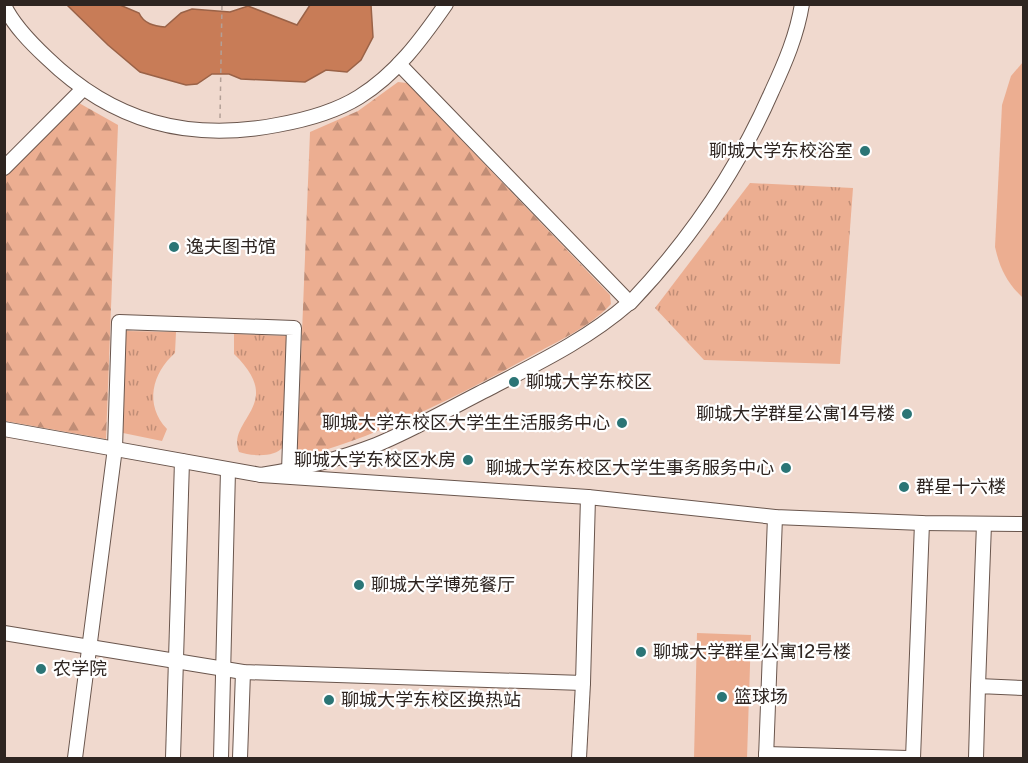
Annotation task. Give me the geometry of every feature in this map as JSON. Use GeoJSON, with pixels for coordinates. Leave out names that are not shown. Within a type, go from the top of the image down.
{"type":"FeatureCollection","features":[{"type":"Feature","properties":{"kind":"street"},"geometry":{"type":"LineString","coordinates":[[4,5],[35,47],[83,90],[118,110],[166,126],[241,132],[308,120],[358,98],[419,44],[446,4]]}},
{"type":"Feature","properties":{"kind":"street"},"geometry":{"type":"LineString","coordinates":[[261,475],[289,471],[375,446],[557,352],[615,315],[629,303],[687,237],[727,181],[763,113],[791,48],[802,4]]}},
{"type":"Feature","properties":{"kind":"street"},"geometry":{"type":"LineString","coordinates":[[399,64],[629,303]]}},
{"type":"Feature","properties":{"kind":"street"},"geometry":{"type":"LineString","coordinates":[[4,168],[83,90]]}},
{"type":"Feature","properties":{"kind":"street"},"geometry":{"type":"LineString","coordinates":[[75,759],[115,448],[119,322],[294,328],[289,471]]}},
{"type":"Feature","properties":{"kind":"street"},"geometry":{"type":"LineString","coordinates":[[4,429],[228,470],[308,480],[588,497],[774,517],[922,523],[1023,524]]}},
{"type":"Feature","properties":{"kind":"street"},"geometry":{"type":"LineString","coordinates":[[173,759],[182,461]]}},
{"type":"Feature","properties":{"kind":"street"},"geometry":{"type":"LineString","coordinates":[[308,464],[308,480]]}},
{"type":"Feature","properties":{"kind":"street"},"geometry":{"type":"LineString","coordinates":[[221,759],[228,470]]}},
{"type":"Feature","properties":{"kind":"street"},"geometry":{"type":"LineString","coordinates":[[579,759],[588,497]]}},
{"type":"Feature","properties":{"kind":"street"},"geometry":{"type":"LineString","coordinates":[[774,517],[766,756],[908,759]]}},
{"type":"Feature","properties":{"kind":"street"},"geometry":{"type":"LineString","coordinates":[[913,759],[922,523]]}},
{"type":"Feature","properties":{"kind":"street"},"geometry":{"type":"LineString","coordinates":[[976,759],[984,524]]}},
{"type":"Feature","properties":{"kind":"street"},"geometry":{"type":"LineString","coordinates":[[4,633],[243,672],[583,683]]}},
{"type":"Feature","properties":{"kind":"street"},"geometry":{"type":"LineString","coordinates":[[240,759],[243,672]]}},
{"type":"Feature","properties":{"kind":"street"},"geometry":{"type":"LineString","coordinates":[[978,686],[1023,688]]}},
{"type":"Feature","properties":{"kind":"path"},"geometry":{"type":"LineString","coordinates":[[220,132],[222,4]]}},
{"type":"Feature","properties":{"kind":"green space"},"geometry":{"type":"Polygon","coordinates":[[[1023,62],[1023,298],[1005,275],[995,247],[1002,105],[1011,76],[1023,62]]]}},
{"type":"Feature","properties":{"kind":"green space"},"geometry":{"type":"Polygon","coordinates":[[[398,82],[407,83],[610,295],[611,304],[573,333],[446,400],[358,439],[297,458],[310,132],[358,111],[398,82]]]}},
{"type":"Feature","properties":{"kind":"green space"},"geometry":{"type":"Polygon","coordinates":[[[79,103],[118,125],[106,439],[5,421],[4,177],[79,103]]]}},
{"type":"Feature","properties":{"kind":"green space"},"geometry":{"type":"Polygon","coordinates":[[[750,183],[853,188],[840,364],[704,360],[655,308],[750,183]]]}},
{"type":"Feature","properties":{"kind":"green space"},"geometry":{"type":"Polygon","coordinates":[[[126,331],[176,332],[175,353],[161,370],[154,390],[155,410],[167,429],[162,441],[123,433],[126,331]]]}},
{"type":"Feature","properties":{"kind":"green space"},"geometry":{"type":"Polygon","coordinates":[[[234,334],[287,336],[283,447],[274,453],[256,455],[239,452],[237,440],[252,410],[255,386],[249,372],[234,354],[234,334]]]}},
{"type":"Feature","properties":{"kind":"green space","name":"篮球场"},"geometry":{"type":"Polygon","coordinates":[[[697,633],[751,635],[747,758],[694,758],[697,633]]]}},
{"type":"Feature","properties":{"kind":"shaded area"},"geometry":{"type":"Polygon","coordinates":[[[67,5],[120,5],[139,13],[150,24],[165,27],[181,13],[192,9],[230,12],[248,6],[297,25],[310,5],[371,5],[373,37],[361,60],[347,72],[326,70],[305,82],[241,79],[229,74],[212,74],[197,84],[186,85],[140,72],[67,5]]]}},
{"type":"Feature","properties":{"kind":"place","name":"聊城大学东校浴室"},"geometry":{"type":"Point","coordinates":[865,151]}},
{"type":"Feature","properties":{"kind":"place","name":"逸夫图书馆"},"geometry":{"type":"Point","coordinates":[174,247]}},
{"type":"Feature","properties":{"kind":"place","name":"聊城大学东校区"},"geometry":{"type":"Point","coordinates":[514,382]}},
{"type":"Feature","properties":{"kind":"place","name":"聊城大学群星公寓14号楼"},"geometry":{"type":"Point","coordinates":[907,414]}},
{"type":"Feature","properties":{"kind":"place","name":"聊城大学东校区大学生生活服务中心"},"geometry":{"type":"Point","coordinates":[622,423]}},
{"type":"Feature","properties":{"kind":"place","name":"聊城大学东校区水房"},"geometry":{"type":"Point","coordinates":[468,460]}},
{"type":"Feature","properties":{"kind":"place","name":"聊城大学东校区大学生事务服务中心"},"geometry":{"type":"Point","coordinates":[786,468]}},
{"type":"Feature","properties":{"kind":"place","name":"群星十六楼"},"geometry":{"type":"Point","coordinates":[904,487]}},
{"type":"Feature","properties":{"kind":"place","name":"聊城大学博苑餐厅"},"geometry":{"type":"Point","coordinates":[359,585]}},
{"type":"Feature","properties":{"kind":"place","name":"聊城大学群星公寓12号楼"},"geometry":{"type":"Point","coordinates":[641,652]}},
{"type":"Feature","properties":{"kind":"place","name":"农学院"},"geometry":{"type":"Point","coordinates":[41,669]}},
{"type":"Feature","properties":{"kind":"place","name":"篮球场"},"geometry":{"type":"Point","coordinates":[722,697]}},
{"type":"Feature","properties":{"kind":"place","name":"聊城大学东校区换热站"},"geometry":{"type":"Point","coordinates":[329,700]}}]}
